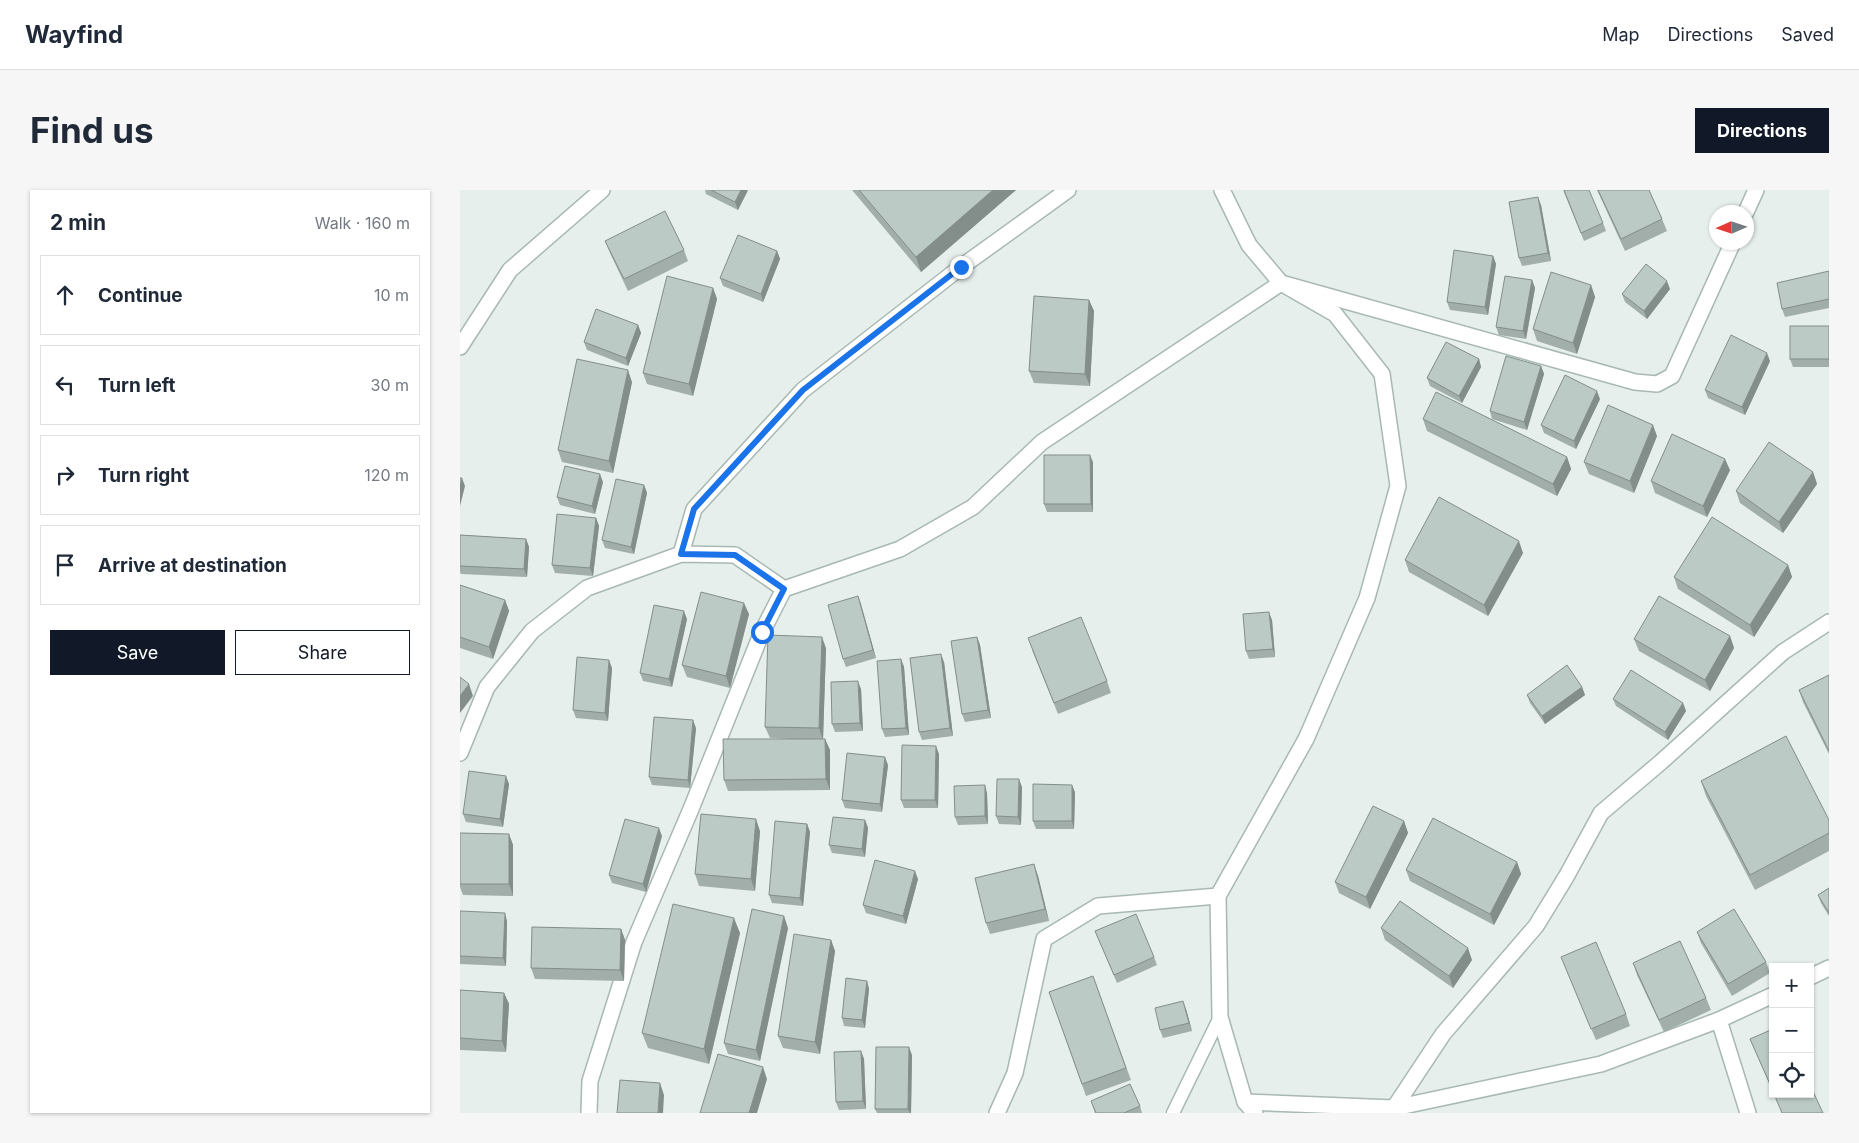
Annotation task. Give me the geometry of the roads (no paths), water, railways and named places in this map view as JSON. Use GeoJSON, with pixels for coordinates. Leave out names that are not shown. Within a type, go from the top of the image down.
{"type":"FeatureCollection","features":[{"type":"Feature","properties":{"kind":"street"},"geometry":{"type":"LineString","coordinates":[[460,348],[510,270],[602,190]]}},
{"type":"Feature","properties":{"kind":"street"},"geometry":{"type":"LineString","coordinates":[[681,554],[694,509],[803,390],[961,267],[1068,190]]}},
{"type":"Feature","properties":{"kind":"street"},"geometry":{"type":"LineString","coordinates":[[1222,190],[1249,245],[1281,283],[1335,314],[1382,374],[1398,486],[1367,598],[1306,739],[1218,896],[1220,1017],[1250,1107],[1394,1108],[1601,1064],[1719,1020],[1769,997]]}},
{"type":"Feature","properties":{"kind":"street"},"geometry":{"type":"LineString","coordinates":[[1749,205],[1756,190]]}},
{"type":"Feature","properties":{"kind":"street"},"geometry":{"type":"LineString","coordinates":[[589,1113],[590,1081],[634,942],[691,809],[762,632],[784,589],[900,548],[973,507],[1042,442],[1281,283],[1636,382],[1658,384],[1672,376],[1728,250]]}},
{"type":"Feature","properties":{"kind":"street"},"geometry":{"type":"LineString","coordinates":[[460,753],[487,687],[532,631],[587,588],[681,554],[735,555],[784,589]]}},
{"type":"Feature","properties":{"kind":"street"},"geometry":{"type":"LineString","coordinates":[[1394,1108],[1443,1034],[1536,926],[1566,877],[1601,813],[1661,762],[1783,652],[1829,622]]}},
{"type":"Feature","properties":{"kind":"street"},"geometry":{"type":"LineString","coordinates":[[997,1113],[1015,1073],[1044,939],[1098,906],[1218,896]]}},
{"type":"Feature","properties":{"kind":"street"},"geometry":{"type":"LineString","coordinates":[[1814,975],[1829,968]]}},
{"type":"Feature","properties":{"kind":"street"},"geometry":{"type":"LineString","coordinates":[[1719,1020],[1748,1113]]}},
{"type":"Feature","properties":{"kind":"lane"},"geometry":{"type":"LineString","coordinates":[[1173,1113],[1220,1017]]}}]}
